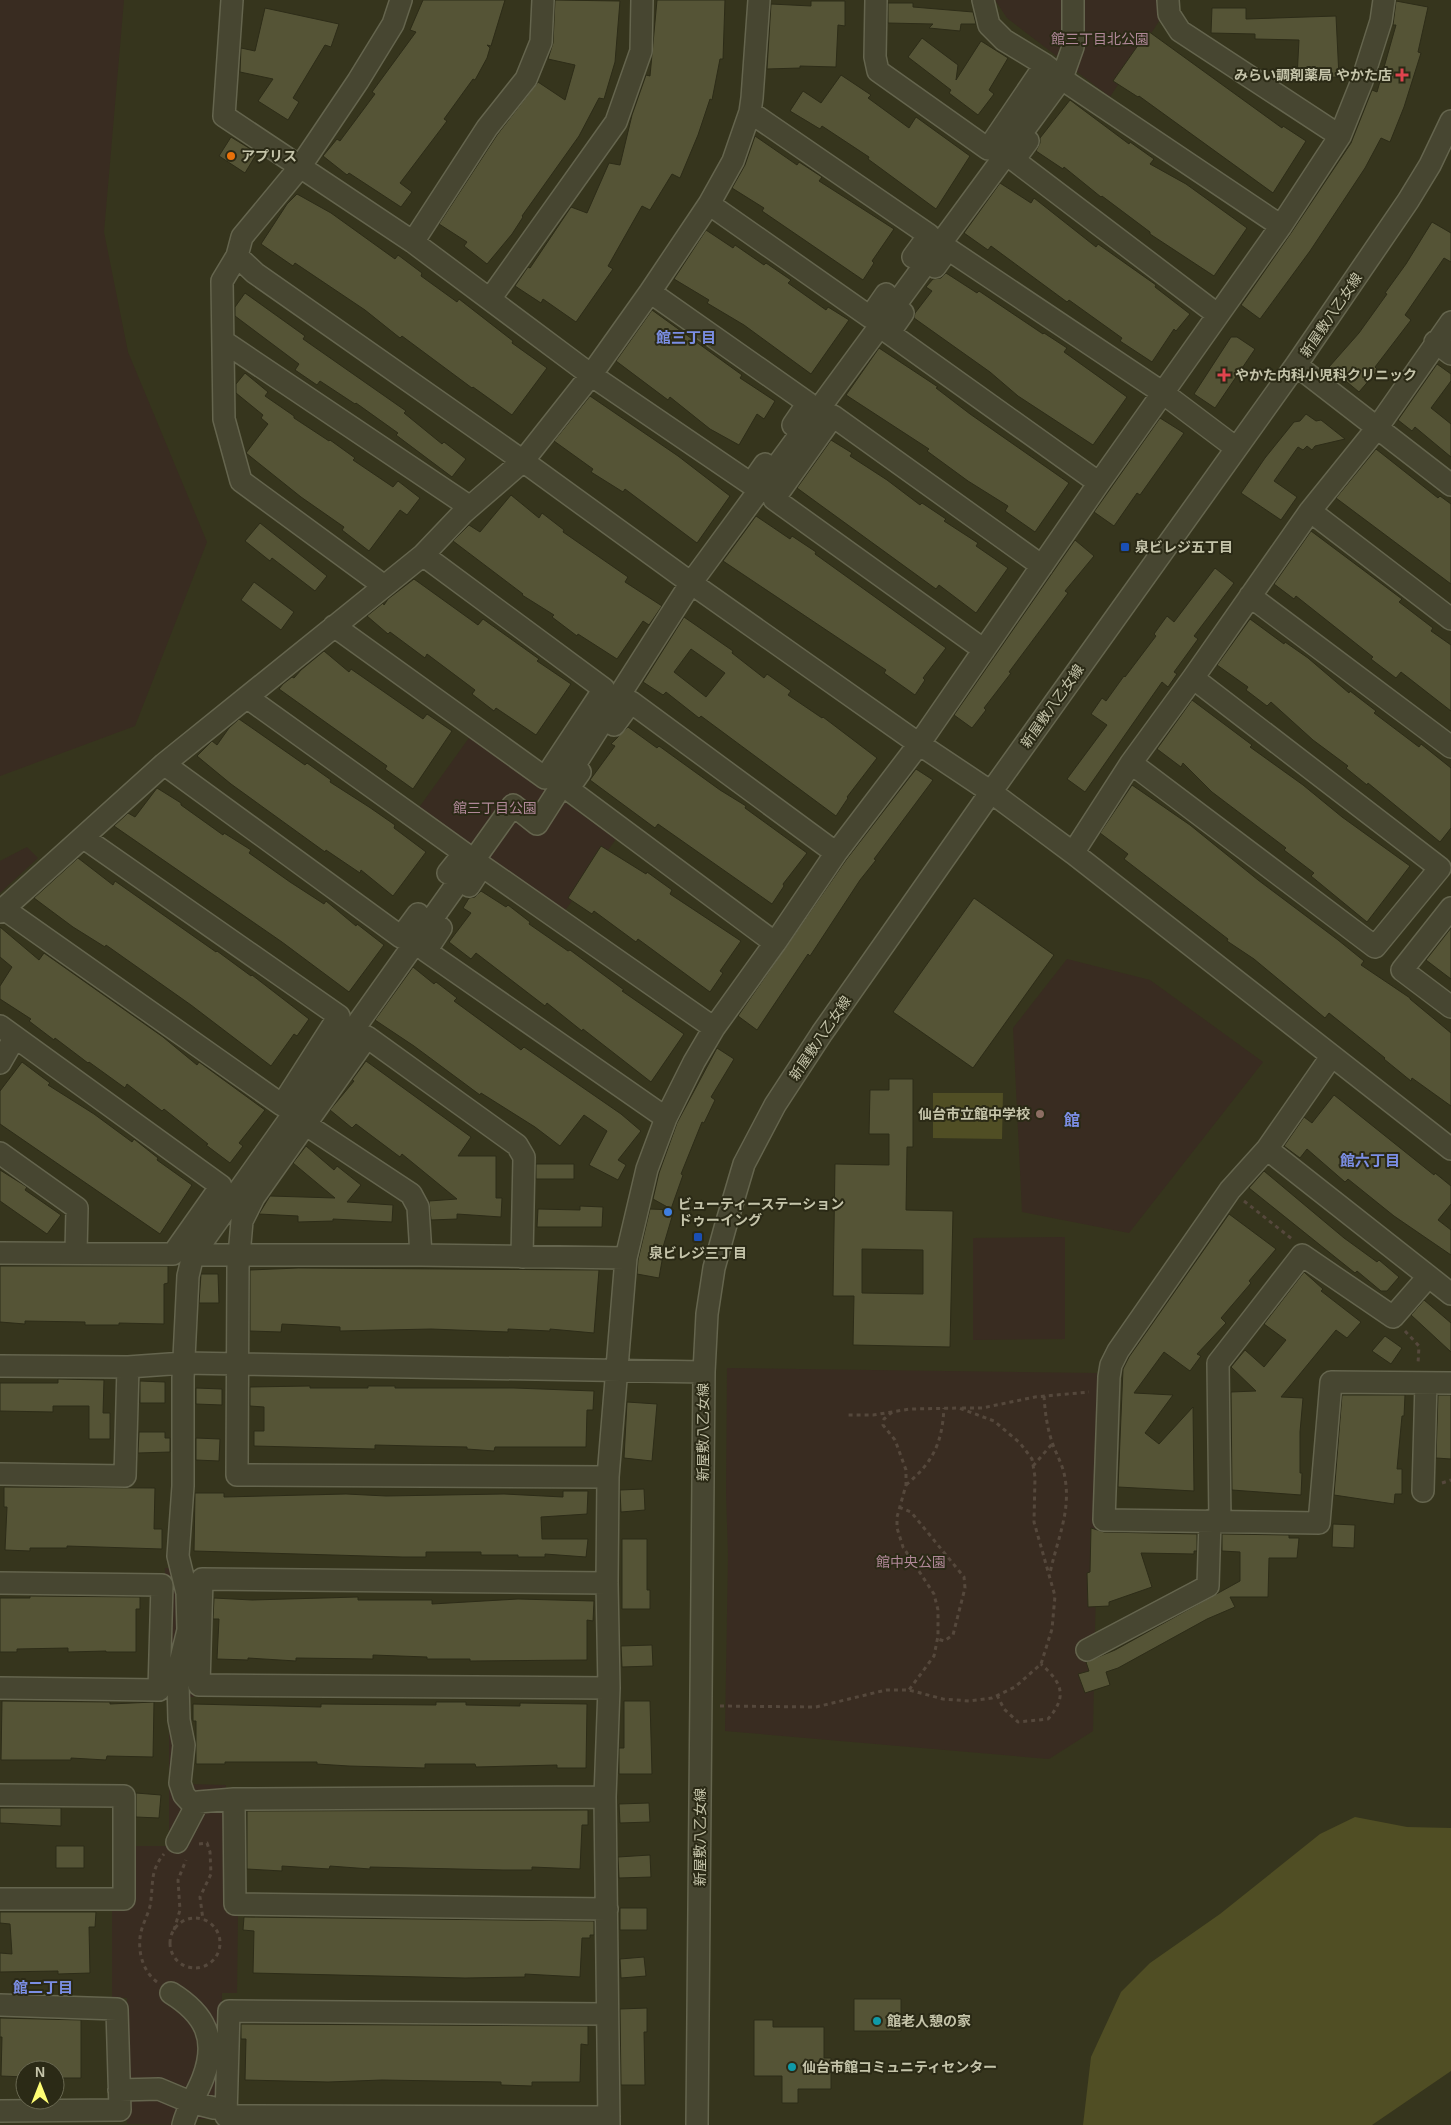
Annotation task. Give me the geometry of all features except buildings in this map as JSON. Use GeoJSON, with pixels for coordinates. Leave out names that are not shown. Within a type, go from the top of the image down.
{"type":"FeatureCollection","features":[{"type":"Feature","properties":{"kind":"street"},"geometry":{"type":"LineString","coordinates":[[232,0],[224,116],[413,242],[591,374],[751,484],[808,403],[650,292]]}},
{"type":"Feature","properties":{"kind":"street"},"geometry":{"type":"LineString","coordinates":[[384,586],[240,481],[224,419],[222,281],[236,256],[242,237],[300,167],[358,81],[393,24],[401,0]]}},
{"type":"Feature","properties":{"kind":"street"},"geometry":{"type":"LineString","coordinates":[[413,242],[487,128],[526,79],[541,42],[543,0]]}},
{"type":"Feature","properties":{"kind":"street"},"geometry":{"type":"LineString","coordinates":[[490,299],[616,122],[641,51],[642,0]]}},
{"type":"Feature","properties":{"kind":"street"},"geometry":{"type":"LineString","coordinates":[[84,838],[340,1016],[282,1105],[2,911],[164,764],[248,698],[423,554],[470,508],[523,461],[591,374],[650,292],[709,204],[733,161],[750,112],[759,0]]}},
{"type":"Feature","properties":{"kind":"street"},"geometry":{"type":"LineString","coordinates":[[876,0],[875,57],[878,71],[988,149],[1059,76]]}},
{"type":"Feature","properties":{"kind":"street"},"geometry":{"type":"LineString","coordinates":[[984,0],[990,25],[1004,40],[1281,226]]}},
{"type":"Feature","properties":{"kind":"street"},"geometry":{"type":"LineString","coordinates":[[1073,0],[1073,47],[1014,160],[1218,315]]}},
{"type":"Feature","properties":{"kind":"street"},"geometry":{"type":"LineString","coordinates":[[1168,0],[1169,14],[1180,31],[1340,136]]}},
{"type":"Feature","properties":{"kind":"street"},"geometry":{"type":"LineString","coordinates":[[606,2014],[229,2011],[226,2116],[609,2121],[606,2014],[605,1797],[609,1688],[607,1583],[608,1476],[626,1258],[648,1169],[666,1118],[694,1062],[714,1028],[775,944],[836,853],[918,744],[984,650],[1099,483],[1281,226],[1340,136],[1362,81],[1381,21],[1384,0]]}},
{"type":"Feature","properties":{"kind":"street"},"geometry":{"type":"LineString","coordinates":[[195,1807],[184,1794],[180,1783],[184,1745],[179,1720],[178,1683],[180,1663],[188,1630],[187,1593],[178,1556],[183,1486],[184,1363],[188,1276],[193,1254],[513,805],[537,824],[691,584],[1059,76]]}},
{"type":"Feature","properties":{"kind":"street"},"geometry":{"type":"LineString","coordinates":[[709,204],[870,317],[929,235],[750,112]]}},
{"type":"Feature","properties":{"kind":"street","name":"新屋敷八乙女線"},"geometry":{"type":"LineString","coordinates":[[698,2125],[704,1372],[707,1314],[714,1268],[744,1164],[776,1105],[822,1033],[991,792],[1296,365],[1408,202],[1430,165],[1451,121]]}},
{"type":"Feature","properties":{"kind":"street"},"geometry":{"type":"LineString","coordinates":[[1099,483],[890,332],[948,248],[1163,393],[1236,448]]}},
{"type":"Feature","properties":{"kind":"street"},"geometry":{"type":"LineString","coordinates":[[236,256],[255,273],[523,461],[691,584],[918,744],[991,792],[1451,1149]]}},
{"type":"Feature","properties":{"kind":"street"},"geometry":{"type":"LineString","coordinates":[[1073,854],[1130,762],[1193,678],[1310,511],[1443,348],[1451,322]]}},
{"type":"Feature","properties":{"kind":"street"},"geometry":{"type":"LineString","coordinates":[[223,341],[470,508]]}},
{"type":"Feature","properties":{"kind":"street"},"geometry":{"type":"LineString","coordinates":[[1296,365],[1451,485]]}},
{"type":"Feature","properties":{"kind":"street"},"geometry":{"type":"LineString","coordinates":[[984,650],[774,500],[833,416],[1042,566]]}},
{"type":"Feature","properties":{"kind":"street"},"geometry":{"type":"LineString","coordinates":[[1310,511],[1451,619]]}},
{"type":"Feature","properties":{"kind":"street"},"geometry":{"type":"LineString","coordinates":[[334,626],[546,778],[604,689],[423,554]]}},
{"type":"Feature","properties":{"kind":"street"},"geometry":{"type":"LineString","coordinates":[[1250,596],[1451,747]]}},
{"type":"Feature","properties":{"kind":"street"},"geometry":{"type":"LineString","coordinates":[[1130,762],[1375,947],[1440,868],[1193,678]]}},
{"type":"Feature","properties":{"kind":"street"},"geometry":{"type":"LineString","coordinates":[[164,764],[401,937],[464,852],[248,698]]}},
{"type":"Feature","properties":{"kind":"street"},"geometry":{"type":"LineString","coordinates":[[775,944],[568,789],[631,702],[836,853]]}},
{"type":"Feature","properties":{"kind":"street"},"geometry":{"type":"LineString","coordinates":[[666,1118],[426,951],[482,866],[714,1028]]}},
{"type":"Feature","properties":{"kind":"street"},"geometry":{"type":"LineString","coordinates":[[1451,908],[1402,970],[1451,1007]]}},
{"type":"Feature","properties":{"kind":"street"},"geometry":{"type":"LineString","coordinates":[[0,1062],[8,1032],[221,1186],[173,1254],[0,1253]]}},
{"type":"Feature","properties":{"kind":"street"},"geometry":{"type":"LineString","coordinates":[[522,1257],[524,1157],[517,1145],[366,1037],[254,1197],[242,1221],[238,1267],[239,1364],[236,1475],[608,1476]]}},
{"type":"Feature","properties":{"kind":"street"},"geometry":{"type":"LineString","coordinates":[[1332,1057],[1267,1149],[1230,1190],[1118,1351],[1111,1365],[1104,1520],[1319,1523],[1331,1382],[1451,1383]]}},
{"type":"Feature","properties":{"kind":"street"},"geometry":{"type":"LineString","coordinates":[[305,1124],[411,1194],[418,1206],[421,1254]]}},
{"type":"Feature","properties":{"kind":"street"},"geometry":{"type":"LineString","coordinates":[[1267,1149],[1451,1294]]}},
{"type":"Feature","properties":{"kind":"street"},"geometry":{"type":"LineString","coordinates":[[0,1153],[77,1208],[76,1253]]}},
{"type":"Feature","properties":{"kind":"street"},"geometry":{"type":"LineString","coordinates":[[193,1254],[421,1254],[626,1258]]}},
{"type":"Feature","properties":{"kind":"street"},"geometry":{"type":"LineString","coordinates":[[1087,1650],[1208,1586],[1215,1521],[1218,1363],[1302,1255],[1393,1317],[1428,1277]]}},
{"type":"Feature","properties":{"kind":"street"},"geometry":{"type":"LineString","coordinates":[[0,1366],[128,1367],[184,1363],[704,1372]]}},
{"type":"Feature","properties":{"kind":"street"},"geometry":{"type":"LineString","coordinates":[[0,1474],[125,1476],[128,1367]]}},
{"type":"Feature","properties":{"kind":"street"},"geometry":{"type":"LineString","coordinates":[[1422,1383],[1423,1491]]}},
{"type":"Feature","properties":{"kind":"street"},"geometry":{"type":"LineString","coordinates":[[607,1583],[202,1579],[199,1685],[609,1688]]}},
{"type":"Feature","properties":{"kind":"street"},"geometry":{"type":"LineString","coordinates":[[0,1583],[162,1585],[159,1690],[0,1688]]}},
{"type":"Feature","properties":{"kind":"street"},"geometry":{"type":"LineString","coordinates":[[0,1795],[124,1796],[124,1898],[0,1898]]}},
{"type":"Feature","properties":{"kind":"street"},"geometry":{"type":"LineString","coordinates":[[183,1846],[198,1802],[234,1799],[605,1797]]}},
{"type":"Feature","properties":{"kind":"street"},"geometry":{"type":"LineString","coordinates":[[234,1799],[235,1904],[607,1909]]}},
{"type":"Feature","properties":{"kind":"street"},"geometry":{"type":"LineString","coordinates":[[171,1993],[189,2004],[202,2021],[209,2040],[209,2057],[202,2079],[190,2102],[183,2125]]}},
{"type":"Feature","properties":{"kind":"street"},"geometry":{"type":"LineString","coordinates":[[0,2005],[117,2009],[120,2110],[0,2111]]}},
{"type":"Feature","properties":{"kind":"street"},"geometry":{"type":"LineString","coordinates":[[119,2090],[159,2089],[190,2102],[226,2109]]}},
{"type":"Feature","properties":{"kind":"path"},"geometry":{"type":"LineString","coordinates":[[1230,1190],[1295,1242],[1302,1255]]}},
{"type":"Feature","properties":{"kind":"path"},"geometry":{"type":"LineString","coordinates":[[1393,1317],[1419,1346],[1422,1383]]}},
{"type":"Feature","properties":{"kind":"path"},"geometry":{"type":"LineString","coordinates":[[847,1414],[892,1412],[910,1409],[982,1408],[1044,1396],[1077,1394],[1109,1388]]}},
{"type":"Feature","properties":{"kind":"path"},"geometry":{"type":"LineString","coordinates":[[1044,1396],[1046,1419],[1053,1444],[1061,1462],[1066,1495],[1065,1523],[1055,1550],[1050,1575]]}},
{"type":"Feature","properties":{"kind":"path"},"geometry":{"type":"LineString","coordinates":[[906,1485],[920,1473],[936,1453],[944,1408]]}},
{"type":"Feature","properties":{"kind":"path"},"geometry":{"type":"LineString","coordinates":[[717,1706],[816,1707],[886,1690],[909,1690],[943,1699],[969,1701],[998,1695],[1015,1687],[1041,1664],[1052,1630],[1055,1596],[1034,1522],[1035,1476],[1032,1459],[1020,1443],[994,1421],[959,1408]]}},
{"type":"Feature","properties":{"kind":"path"},"geometry":{"type":"LineString","coordinates":[[892,1412],[884,1419],[884,1425],[894,1440],[906,1470],[906,1485],[899,1507],[897,1528],[903,1547],[934,1594],[938,1610],[938,1639],[934,1656],[909,1690]]}},
{"type":"Feature","properties":{"kind":"path"},"geometry":{"type":"LineString","coordinates":[[1033,1466],[1053,1444]]}},
{"type":"Feature","properties":{"kind":"path"},"geometry":{"type":"LineString","coordinates":[[899,1507],[910,1512],[964,1577],[965,1588],[953,1635],[944,1641],[938,1639]]}},
{"type":"Feature","properties":{"kind":"path"},"geometry":{"type":"LineString","coordinates":[[998,1695],[1004,1709],[1018,1722],[1048,1719],[1058,1708],[1060,1688],[1054,1675],[1041,1664]]}},
{"type":"Feature","properties":{"kind":"path"},"geometry":{"type":"LineString","coordinates":[[171,1993],[152,1978],[140,1958],[140,1934],[149,1908],[152,1878],[156,1864],[183,1846],[208,1843],[212,1874],[200,1897],[203,1920]]}},
{"type":"Feature","properties":{"kind":"path"},"geometry":{"type":"LineString","coordinates":[[174,1930],[187,1920],[203,1920],[216,1929],[220,1945],[214,1960],[200,1968],[184,1966],[173,1954],[170,1946],[174,1930],[180,1910],[178,1880],[183,1846]]}},
{"type":"Feature","properties":{"kind":"green space"},"geometry":{"type":"Polygon","coordinates":[[[0,0],[124,0],[104,232],[128,352],[207,542],[135,726],[0,776],[0,0]]]}},
{"type":"Feature","properties":{"kind":"green space","name":"館三丁目北公園"},"geometry":{"type":"Polygon","coordinates":[[[995,0],[1161,0],[1161,18],[1110,97],[1007,18],[995,0]]]}},
{"type":"Feature","properties":{"kind":"green space","name":"館三丁目公園"},"geometry":{"type":"Polygon","coordinates":[[[471,735],[616,839],[564,912],[418,809],[471,735]]]}},
{"type":"Feature","properties":{"kind":"green space"},"geometry":{"type":"Polygon","coordinates":[[[27,847],[38,858],[0,893],[0,861],[27,847]]]}},
{"type":"Feature","properties":{"kind":"green space"},"geometry":{"type":"Polygon","coordinates":[[[1067,959],[1150,980],[1263,1062],[1129,1233],[1022,1212],[1013,1028],[1067,959]]]}},
{"type":"Feature","properties":{"kind":"green space"},"geometry":{"type":"Polygon","coordinates":[[[1065,1237],[1065,1339],[973,1340],[973,1238],[1065,1237]]]}},
{"type":"Feature","properties":{"kind":"green space","name":"館中央公園"},"geometry":{"type":"Polygon","coordinates":[[[727,1368],[1097,1373],[1100,1389],[1093,1731],[1049,1759],[725,1731],[728,1555],[726,1494],[727,1368]]]}},
{"type":"Feature","properties":{"kind":"green space"},"geometry":{"type":"Polygon","coordinates":[[[172,1370],[188,1572],[195,1572],[194,1697],[188,1697],[188,1784],[226,1785],[225,1911],[238,1912],[237,1993],[222,1993],[221,2119],[186,2119],[186,2125],[127,2124],[127,1998],[112,1997],[112,1910],[129,1909],[129,1846],[169,1846],[169,1692],[164,1691],[165,1568],[172,1568],[172,1370]]]}},
{"type":"Feature","properties":{"kind":"shaded area"},"geometry":{"type":"Polygon","coordinates":[[[933,1093],[1003,1093],[1002,1139],[933,1138],[933,1093]]]}},
{"type":"Feature","properties":{"kind":"shaded area"},"geometry":{"type":"Polygon","coordinates":[[[1355,1817],[1407,1827],[1451,1828],[1451,2071],[1372,2125],[1083,2125],[1091,2057],[1121,1992],[1150,1963],[1220,1914],[1320,1834],[1355,1817]]]}},
{"type":"Feature","properties":{"kind":"place","name":"みらい調剤薬局 やかた店"},"geometry":{"type":"Point","coordinates":[1402,75]}},
{"type":"Feature","properties":{"kind":"place","name":"アプリス"},"geometry":{"type":"Point","coordinates":[231,156]}},
{"type":"Feature","properties":{"kind":"place","name":"やかた内科小児科クリニック"},"geometry":{"type":"Point","coordinates":[1224,375]}},
{"type":"Feature","properties":{"kind":"place","name":"泉ビレジ五丁目"},"geometry":{"type":"Point","coordinates":[1125,547]}},
{"type":"Feature","properties":{"kind":"place","name":"仙台市立館中学校"},"geometry":{"type":"Point","coordinates":[1040,1114]}},
{"type":"Feature","properties":{"kind":"place","name":"ビューティーステーション ドゥーイング"},"geometry":{"type":"Point","coordinates":[668,1212]}},
{"type":"Feature","properties":{"kind":"place","name":"泉ビレジ三丁目"},"geometry":{"type":"Point","coordinates":[698,1237]}},
{"type":"Feature","properties":{"kind":"place","name":"館老人憩の家"},"geometry":{"type":"Point","coordinates":[877,2021]}},
{"type":"Feature","properties":{"kind":"place","name":"仙台市館コミュニティセンター"},"geometry":{"type":"Point","coordinates":[792,2067]}},
{"type":"Feature","properties":{"kind":"district","name":"館三丁目"},"geometry":{"type":"Point","coordinates":[686,338]}},
{"type":"Feature","properties":{"kind":"district","name":"館"},"geometry":{"type":"Point","coordinates":[1072,1120]}},
{"type":"Feature","properties":{"kind":"district","name":"館六丁目"},"geometry":{"type":"Point","coordinates":[1370,1161]}},
{"type":"Feature","properties":{"kind":"district","name":"館二丁目"},"geometry":{"type":"Point","coordinates":[43,1988]}}]}
